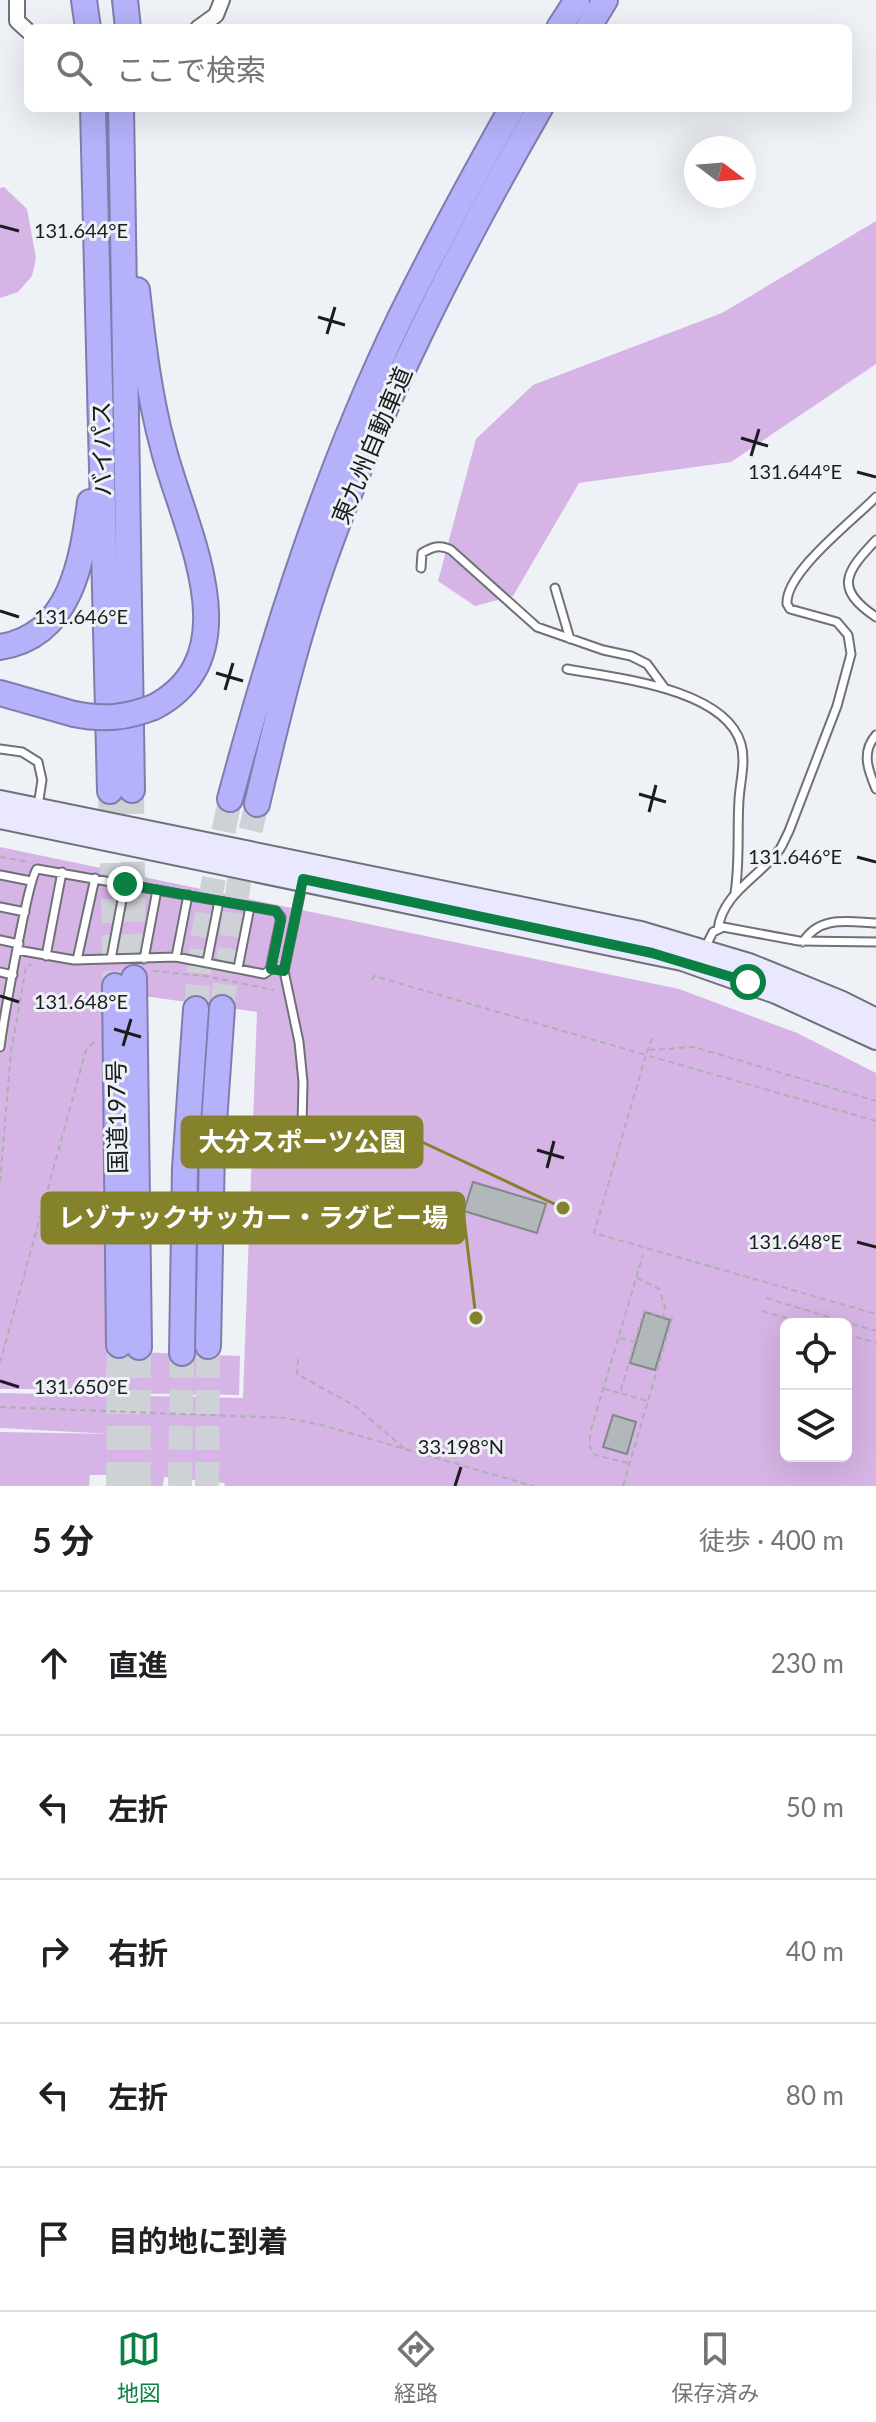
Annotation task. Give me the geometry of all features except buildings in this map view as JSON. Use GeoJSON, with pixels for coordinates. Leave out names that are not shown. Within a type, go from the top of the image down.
{"type":"FeatureCollection","features":[{"type":"Feature","properties":{"kind":"highway"},"geometry":{"type":"LineString","coordinates":[[84,0],[87,24]]}},
{"type":"Feature","properties":{"kind":"highway"},"geometry":{"type":"LineString","coordinates":[[120,24],[122,0]]}},
{"type":"Feature","properties":{"kind":"highway"},"geometry":{"type":"LineString","coordinates":[[122,0],[127,24]]}},
{"type":"Feature","properties":{"kind":"highway"},"geometry":{"type":"LineString","coordinates":[[562,24],[577,0]]}},
{"type":"Feature","properties":{"kind":"highway"},"geometry":{"type":"LineString","coordinates":[[590,24],[605,0]]}},
{"type":"Feature","properties":{"kind":"highway","name":"バイパス"},"geometry":{"type":"LineString","coordinates":[[93,112],[121,790],[121,112]]}},
{"type":"Feature","properties":{"kind":"highway"},"geometry":{"type":"LineString","coordinates":[[0,693],[74,714],[106,719],[128,716],[154,707],[176,692],[191,675],[202,653],[207,613],[201,574],[162,446],[146,365],[136,281],[130,112]]}},
{"type":"Feature","properties":{"kind":"highway","name":"東九州自動車道"},"geometry":{"type":"LineString","coordinates":[[230,799],[253,713],[298,572],[348,439],[399,320],[458,204],[510,112]]}},
{"type":"Feature","properties":{"kind":"highway","name":"東九州自動車道"},"geometry":{"type":"LineString","coordinates":[[257,804],[301,630],[326,553],[364,455],[419,333],[479,216],[538,112]]}},
{"type":"Feature","properties":{"kind":"highway"},"geometry":{"type":"LineString","coordinates":[[0,647],[30,637],[50,623],[64,604],[75,580],[84,546],[93,461],[97,226]]}},
{"type":"Feature","properties":{"kind":"highway","name":"国道197号"},"geometry":{"type":"LineString","coordinates":[[129,1346],[137,973]]}},
{"type":"Feature","properties":{"kind":"highway"},"geometry":{"type":"LineString","coordinates":[[208,1346],[212,1151],[222,1008]]}},
{"type":"Feature","properties":{"kind":"highway"},"geometry":{"type":"LineString","coordinates":[[182,1353],[183,1196],[196,1009]]}},
{"type":"Feature","properties":{"kind":"street"},"geometry":{"type":"LineString","coordinates":[[17,0],[17,21],[24,27]]}},
{"type":"Feature","properties":{"kind":"street"},"geometry":{"type":"LineString","coordinates":[[204,24],[216,15],[222,0]]}},
{"type":"Feature","properties":{"kind":"street"},"geometry":{"type":"LineString","coordinates":[[0,801],[36,817],[304,871],[607,924],[702,957],[797,983],[876,1019]]}},
{"type":"Feature","properties":{"kind":"street"},"geometry":{"type":"LineString","coordinates":[[0,818],[36,817]]}},
{"type":"Feature","properties":{"kind":"street"},"geometry":{"type":"LineString","coordinates":[[702,957],[876,1039]]}},
{"type":"Feature","properties":{"kind":"lane"},"geometry":{"type":"LineString","coordinates":[[718,929],[720,913],[779,849],[789,831],[851,664],[851,646],[844,628],[830,619],[790,609],[787,604],[788,591],[812,558],[876,497]]}},
{"type":"Feature","properties":{"kind":"lane"},"geometry":{"type":"LineString","coordinates":[[876,540],[854,563],[848,576],[853,599],[876,617]]}},
{"type":"Feature","properties":{"kind":"lane"},"geometry":{"type":"LineString","coordinates":[[421,568],[422,553],[435,546],[444,546],[537,627],[631,656],[651,668],[664,687]]}},
{"type":"Feature","properties":{"kind":"lane"},"geometry":{"type":"LineString","coordinates":[[555,588],[570,639]]}},
{"type":"Feature","properties":{"kind":"lane"},"geometry":{"type":"LineString","coordinates":[[567,669],[664,687],[691,696],[711,708],[736,733],[743,757],[734,895]]}},
{"type":"Feature","properties":{"kind":"lane"},"geometry":{"type":"LineString","coordinates":[[876,735],[867,751],[867,765],[876,789]]}},
{"type":"Feature","properties":{"kind":"lane"},"geometry":{"type":"LineString","coordinates":[[0,749],[22,752],[38,762],[42,780],[36,817]]}},
{"type":"Feature","properties":{"kind":"lane"},"geometry":{"type":"LineString","coordinates":[[0,1047],[3,1005],[13,975],[33,873],[37,869],[276,911],[281,917],[271,969],[264,974],[176,957],[137,973]]}},
{"type":"Feature","properties":{"kind":"lane"},"geometry":{"type":"LineString","coordinates":[[302,1126],[303,1082],[299,1042],[284,971],[304,871]]}},
{"type":"Feature","properties":{"kind":"lane"},"geometry":{"type":"LineString","coordinates":[[46,956],[62,872]]}},
{"type":"Feature","properties":{"kind":"lane"},"geometry":{"type":"LineString","coordinates":[[0,875],[31,881]]}},
{"type":"Feature","properties":{"kind":"lane"},"geometry":{"type":"LineString","coordinates":[[77,960],[95,878]]}},
{"type":"Feature","properties":{"kind":"lane"},"geometry":{"type":"LineString","coordinates":[[111,959],[125,884]]}},
{"type":"Feature","properties":{"kind":"lane"},"geometry":{"type":"LineString","coordinates":[[137,973],[157,890]]}},
{"type":"Feature","properties":{"kind":"lane"},"geometry":{"type":"LineString","coordinates":[[176,957],[188,895]]}},
{"type":"Feature","properties":{"kind":"lane"},"geometry":{"type":"LineString","coordinates":[[207,962],[219,901]]}},
{"type":"Feature","properties":{"kind":"lane"},"geometry":{"type":"LineString","coordinates":[[0,907],[25,912]]}},
{"type":"Feature","properties":{"kind":"lane"},"geometry":{"type":"LineString","coordinates":[[238,968],[250,907]]}},
{"type":"Feature","properties":{"kind":"lane"},"geometry":{"type":"LineString","coordinates":[[803,942],[815,928],[826,923],[876,923]]}},
{"type":"Feature","properties":{"kind":"lane"},"geometry":{"type":"LineString","coordinates":[[702,957],[713,932],[723,927],[803,942],[876,942]]}},
{"type":"Feature","properties":{"kind":"lane"},"geometry":{"type":"LineString","coordinates":[[0,940],[46,956],[77,960],[111,959],[137,973]]}},
{"type":"Feature","properties":{"kind":"lane"},"geometry":{"type":"LineString","coordinates":[[271,969],[284,971]]}},
{"type":"Feature","properties":{"kind":"lane"},"geometry":{"type":"LineString","coordinates":[[0,972],[13,975]]}},
{"type":"Feature","properties":{"kind":"path"},"geometry":{"type":"LineString","coordinates":[[0,857],[29,861]]}},
{"type":"Feature","properties":{"kind":"path"},"geometry":{"type":"LineString","coordinates":[[0,1182],[11,1052],[26,967],[31,964]]}},
{"type":"Feature","properties":{"kind":"path"},"geometry":{"type":"LineString","coordinates":[[137,973],[205,976],[274,990]]}},
{"type":"Feature","properties":{"kind":"path"},"geometry":{"type":"LineString","coordinates":[[372,980],[374,976],[876,1121]]}},
{"type":"Feature","properties":{"kind":"path"},"geometry":{"type":"LineString","coordinates":[[653,1035],[594,1233],[876,1314]]}},
{"type":"Feature","properties":{"kind":"path"},"geometry":{"type":"LineString","coordinates":[[0,1363],[86,1050],[99,1038]]}},
{"type":"Feature","properties":{"kind":"path"},"geometry":{"type":"LineString","coordinates":[[648,1050],[694,1047],[876,1101]]}},
{"type":"Feature","properties":{"kind":"path"},"geometry":{"type":"LineString","coordinates":[[630,1463],[595,1455],[590,1447],[590,1433],[643,1255]]}},
{"type":"Feature","properties":{"kind":"path"},"geometry":{"type":"LineString","coordinates":[[636,1278],[659,1289],[665,1307],[663,1317]]}},
{"type":"Feature","properties":{"kind":"path"},"geometry":{"type":"LineString","coordinates":[[766,1298],[876,1331]]}},
{"type":"Feature","properties":{"kind":"path"},"geometry":{"type":"LineString","coordinates":[[620,1393],[644,1311],[672,1319],[623,1486]]}},
{"type":"Feature","properties":{"kind":"path"},"geometry":{"type":"LineString","coordinates":[[762,1311],[787,1318]]}},
{"type":"Feature","properties":{"kind":"path"},"geometry":{"type":"LineString","coordinates":[[852,1336],[876,1343]]}},
{"type":"Feature","properties":{"kind":"path"},"geometry":{"type":"LineString","coordinates":[[618,1338],[635,1342]]}},
{"type":"Feature","properties":{"kind":"path"},"geometry":{"type":"LineString","coordinates":[[298,1359],[297,1374],[355,1406],[406,1449]]}},
{"type":"Feature","properties":{"kind":"path"},"geometry":{"type":"LineString","coordinates":[[603,1389],[648,1401]]}},
{"type":"Feature","properties":{"kind":"path"},"geometry":{"type":"LineString","coordinates":[[0,1407],[286,1418],[533,1486]]}},
{"type":"Feature","properties":{"kind":"shaded area"},"geometry":{"type":"Polygon","coordinates":[[[4,187],[27,209],[36,258],[32,276],[18,292],[0,298],[0,188],[4,187]]]}},
{"type":"Feature","properties":{"kind":"shaded area"},"geometry":{"type":"Polygon","coordinates":[[[876,221],[876,364],[731,462],[579,483],[513,596],[475,606],[438,581],[476,439],[533,385],[722,313],[876,221]]]}},
{"type":"Feature","properties":{"kind":"shaded area"},"geometry":{"type":"Polygon","coordinates":[[[0,847],[679,989],[797,1033],[876,1073],[876,1486],[225,1486],[224,1483],[164,1477],[163,1486],[141,1486],[141,1475],[90,1475],[89,1486],[0,1486],[0,1432],[112,1434],[0,1428],[0,1393],[243,1398],[257,1012],[108,991],[110,1289],[106,1389],[0,1389],[0,847]]]}},
{"type":"Feature","properties":{"kind":"shaded area"},"geometry":{"type":"Polygon","coordinates":[[[111,1351],[240,1356],[239,1395],[109,1393],[111,1351]]]}},
{"type":"Feature","properties":{"kind":"tunnel"},"geometry":{"type":"LineString","coordinates":[[132,790],[134,978]]}},
{"type":"Feature","properties":{"kind":"tunnel"},"geometry":{"type":"LineString","coordinates":[[110,791],[115,986]]}},
{"type":"Feature","properties":{"kind":"tunnel"},"geometry":{"type":"LineString","coordinates":[[196,1009],[202,939],[230,799]]}},
{"type":"Feature","properties":{"kind":"tunnel"},"geometry":{"type":"LineString","coordinates":[[222,1008],[240,874],[257,804]]}},
{"type":"Feature","properties":{"kind":"tunnel"},"geometry":{"type":"LineString","coordinates":[[118,1486],[119,1345]]}},
{"type":"Feature","properties":{"kind":"tunnel"},"geometry":{"type":"LineString","coordinates":[[207,1486],[208,1346]]}},
{"type":"Feature","properties":{"kind":"tunnel"},"geometry":{"type":"LineString","coordinates":[[139,1347],[139,1486]]}},
{"type":"Feature","properties":{"kind":"tunnel"},"geometry":{"type":"LineString","coordinates":[[180,1486],[182,1353]]}},
{"type":"Feature","properties":{"kind":"place","name":"大分スポーツ公園"},"geometry":{"type":"Point","coordinates":[563,1208]}},
{"type":"Feature","properties":{"kind":"place","name":"レゾナックサッカー・ラグビー場"},"geometry":{"type":"Point","coordinates":[476,1318]}},
{"type":"Feature","properties":{"kind":"route"},"geometry":{"type":"LineString","coordinates":[[125,884],[276,911],[281,920],[271,969],[284,971],[303,879],[652,953],[748,982]]}}]}
